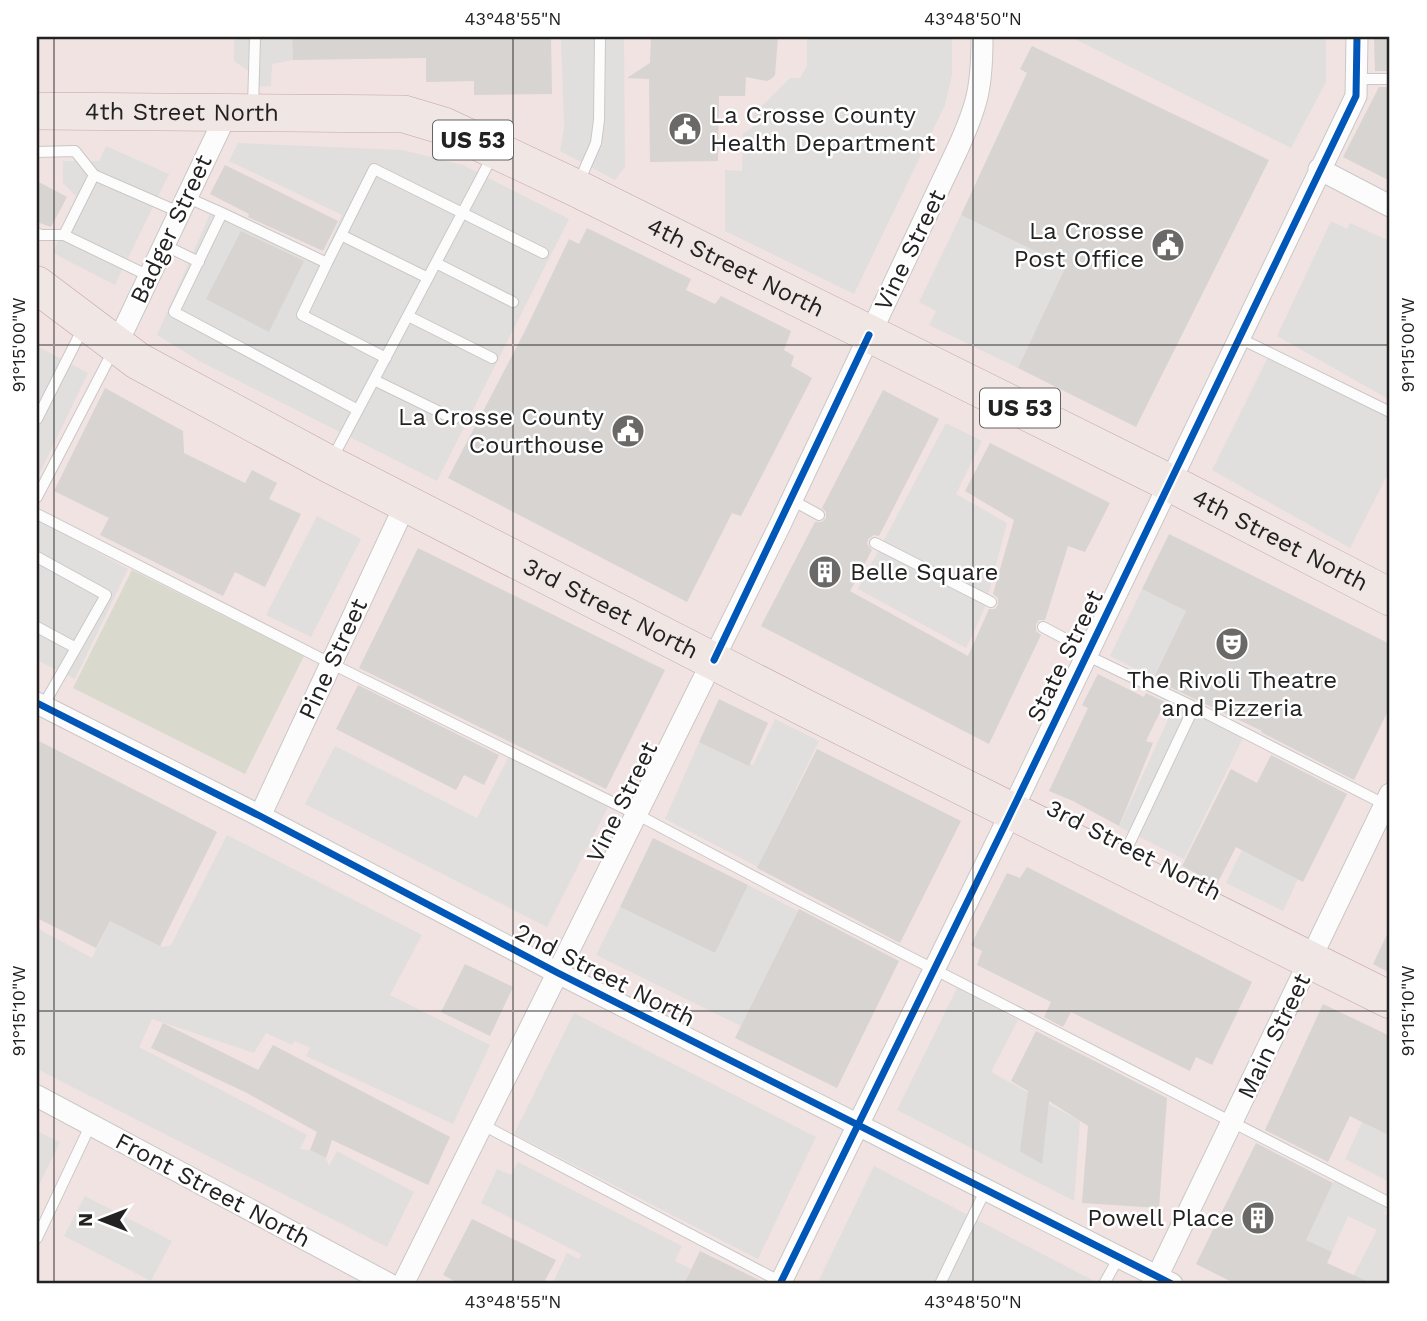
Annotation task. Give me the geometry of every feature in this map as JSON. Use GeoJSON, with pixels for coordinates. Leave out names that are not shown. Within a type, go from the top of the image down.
{"type":"FeatureCollection","features":[{"type":"Feature","properties":{"kind":"highway","name":"4th Street North"},"geometry":{"type":"LineString","coordinates":[[37,111],[404,114],[444,126],[576,188],[1170,483],[1390,597]]}},
{"type":"Feature","properties":{"kind":"highway","name":"3rd Street North"},"geometry":{"type":"LineString","coordinates":[[37,285],[116,346],[329,464],[805,708],[1390,1000]]}},
{"type":"Feature","properties":{"kind":"street","name":"Vine Street"},"geometry":{"type":"LineString","coordinates":[[403,1284],[792,500],[976,107],[981,87],[982,37]]}},
{"type":"Feature","properties":{"kind":"street","name":"State Street"},"geometry":{"type":"LineString","coordinates":[[780,1283],[1012,810],[1356,96],[1357,37]]}},
{"type":"Feature","properties":{"kind":"street","name":"Badger Street"},"geometry":{"type":"LineString","coordinates":[[116,346],[183,204],[240,113]]}},
{"type":"Feature","properties":{"kind":"street"},"geometry":{"type":"LineString","coordinates":[[1319,169],[1390,206]]}},
{"type":"Feature","properties":{"kind":"street","name":"Pine Street"},"geometry":{"type":"LineString","coordinates":[[260,816],[406,503]]}},
{"type":"Feature","properties":{"kind":"street","name":"2nd Street North"},"geometry":{"type":"LineString","coordinates":[[40,705],[260,816],[558,973],[1165,1281]]}},
{"type":"Feature","properties":{"kind":"street","name":"Main Street"},"geometry":{"type":"LineString","coordinates":[[1165,1281],[1232,1123],[1389,802]]}},
{"type":"Feature","properties":{"kind":"street","name":"Front Street North"},"geometry":{"type":"LineString","coordinates":[[37,1096],[389,1284]]}},
{"type":"Feature","properties":{"kind":"lane"},"geometry":{"type":"LineString","coordinates":[[240,113],[255,37]]}},
{"type":"Feature","properties":{"kind":"lane"},"geometry":{"type":"LineString","coordinates":[[576,188],[596,142],[599,120],[600,37]]}},
{"type":"Feature","properties":{"kind":"lane"},"geometry":{"type":"LineString","coordinates":[[1357,79],[1390,79]]}},
{"type":"Feature","properties":{"kind":"lane"},"geometry":{"type":"LineString","coordinates":[[329,464],[496,150]]}},
{"type":"Feature","properties":{"kind":"lane"},"geometry":{"type":"LineString","coordinates":[[37,152],[75,151],[94,175],[222,214],[327,263]]}},
{"type":"Feature","properties":{"kind":"lane"},"geometry":{"type":"LineString","coordinates":[[386,358],[302,315],[374,169],[543,253]]}},
{"type":"Feature","properties":{"kind":"lane"},"geometry":{"type":"LineString","coordinates":[[64,235],[94,175]]}},
{"type":"Feature","properties":{"kind":"lane"},"geometry":{"type":"LineString","coordinates":[[222,214],[174,312],[358,410]]}},
{"type":"Feature","properties":{"kind":"lane"},"geometry":{"type":"LineString","coordinates":[[37,233],[64,235],[149,276]]}},
{"type":"Feature","properties":{"kind":"lane"},"geometry":{"type":"LineString","coordinates":[[341,235],[428,278]]}},
{"type":"Feature","properties":{"kind":"lane"},"geometry":{"type":"LineString","coordinates":[[164,245],[199,262]]}},
{"type":"Feature","properties":{"kind":"lane"},"geometry":{"type":"LineString","coordinates":[[436,263],[513,302]]}},
{"type":"Feature","properties":{"kind":"lane"},"geometry":{"type":"LineString","coordinates":[[408,316],[492,358]]}},
{"type":"Feature","properties":{"kind":"lane"},"geometry":{"type":"LineString","coordinates":[[38,412],[85,322]]}},
{"type":"Feature","properties":{"kind":"lane"},"geometry":{"type":"LineString","coordinates":[[1238,338],[1390,412]]}},
{"type":"Feature","properties":{"kind":"lane"},"geometry":{"type":"LineString","coordinates":[[37,497],[116,346]]}},
{"type":"Feature","properties":{"kind":"lane"},"geometry":{"type":"LineString","coordinates":[[374,380],[454,419]]}},
{"type":"Feature","properties":{"kind":"lane"},"geometry":{"type":"LineString","coordinates":[[792,500],[819,514]]}},
{"type":"Feature","properties":{"kind":"lane"},"geometry":{"type":"LineString","coordinates":[[37,514],[638,815],[1390,1203]]}},
{"type":"Feature","properties":{"kind":"lane"},"geometry":{"type":"LineString","coordinates":[[875,543],[991,602]]}},
{"type":"Feature","properties":{"kind":"lane"},"geometry":{"type":"LineString","coordinates":[[37,557],[106,595],[40,705]]}},
{"type":"Feature","properties":{"kind":"lane"},"geometry":{"type":"LineString","coordinates":[[37,627],[76,648]]}},
{"type":"Feature","properties":{"kind":"lane"},"geometry":{"type":"LineString","coordinates":[[1043,627],[1087,653],[1389,802]]}},
{"type":"Feature","properties":{"kind":"lane"},"geometry":{"type":"LineString","coordinates":[[1120,865],[1194,707]]}},
{"type":"Feature","properties":{"kind":"lane"},"geometry":{"type":"LineString","coordinates":[[37,1238],[91,1124]]}},
{"type":"Feature","properties":{"kind":"lane"},"geometry":{"type":"LineString","coordinates":[[482,1125],[780,1283]]}},
{"type":"Feature","properties":{"kind":"lane"},"geometry":{"type":"LineString","coordinates":[[940,1284],[986,1189]]}},
{"type":"Feature","properties":{"kind":"lane"},"geometry":{"type":"LineString","coordinates":[[1104,1284],[1119,1256]]}},
{"type":"Feature","properties":{"kind":"shaded area"},"geometry":{"type":"Polygon","coordinates":[[[37,37],[1390,37],[1390,1284],[389,1284],[362,1271],[355,1284],[37,1284],[37,37]]]}},
{"type":"Feature","properties":{"kind":"shaded area"},"geometry":{"type":"Polygon","coordinates":[[[234,37],[292,37],[293,60],[272,64],[271,86],[250,87],[250,72],[234,61],[234,37]]]}},
{"type":"Feature","properties":{"kind":"shaded area"},"geometry":{"type":"Polygon","coordinates":[[[561,37],[624,37],[625,167],[615,180],[560,151],[564,126],[561,37]]]}},
{"type":"Feature","properties":{"kind":"shaded area"},"geometry":{"type":"Polygon","coordinates":[[[807,37],[952,37],[952,75],[945,105],[854,294],[725,231],[725,170],[742,171],[743,134],[755,125],[753,115],[790,78],[800,78],[807,66],[807,37]]]}},
{"type":"Feature","properties":{"kind":"shaded area"},"geometry":{"type":"Polygon","coordinates":[[[1071,37],[1326,37],[1326,82],[1291,148],[1071,37]]]}},
{"type":"Feature","properties":{"kind":"shaded area"},"geometry":{"type":"Polygon","coordinates":[[[238,143],[403,150],[463,165],[569,219],[437,481],[201,362],[157,335],[213,207],[321,261],[342,215],[229,161],[238,143]]]}},
{"type":"Feature","properties":{"kind":"shaded area"},"geometry":{"type":"Polygon","coordinates":[[[106,146],[169,174],[115,285],[53,253],[76,196],[63,183],[63,161],[99,161],[106,146]]]}},
{"type":"Feature","properties":{"kind":"shaded area"},"geometry":{"type":"Polygon","coordinates":[[[961,215],[1066,266],[1018,368],[929,325],[936,311],[919,302],[961,215]]]}},
{"type":"Feature","properties":{"kind":"shaded area"},"geometry":{"type":"Polygon","coordinates":[[[1331,221],[1347,229],[1350,223],[1390,241],[1390,400],[1277,336],[1331,221]]]}},
{"type":"Feature","properties":{"kind":"shaded area"},"geometry":{"type":"Polygon","coordinates":[[[37,346],[88,373],[37,479],[37,346]]]}},
{"type":"Feature","properties":{"kind":"shaded area"},"geometry":{"type":"Polygon","coordinates":[[[1268,357],[1390,418],[1390,470],[1350,548],[1212,470],[1268,357]]]}},
{"type":"Feature","properties":{"kind":"shaded area"},"geometry":{"type":"Polygon","coordinates":[[[946,423],[982,441],[956,494],[1007,523],[984,610],[966,648],[858,589],[946,423]]]}},
{"type":"Feature","properties":{"kind":"shaded area"},"geometry":{"type":"Polygon","coordinates":[[[317,516],[361,539],[311,637],[266,615],[317,516]]]}},
{"type":"Feature","properties":{"kind":"shaded area"},"geometry":{"type":"Polygon","coordinates":[[[37,519],[128,569],[75,679],[37,660],[37,519]]]}},
{"type":"Feature","properties":{"kind":"shaded area"},"geometry":{"type":"Polygon","coordinates":[[[132,570],[304,656],[245,774],[73,688],[132,570]]]}},
{"type":"Feature","properties":{"kind":"shaded area"},"geometry":{"type":"Polygon","coordinates":[[[1142,589],[1186,611],[1153,678],[1110,656],[1142,589]]]}},
{"type":"Feature","properties":{"kind":"shaded area"},"geometry":{"type":"Polygon","coordinates":[[[1176,702],[1243,738],[1184,859],[1119,827],[1176,702]]]}},
{"type":"Feature","properties":{"kind":"shaded area"},"geometry":{"type":"Polygon","coordinates":[[[775,719],[819,741],[758,867],[665,819],[699,742],[753,765],[775,719]]]}},
{"type":"Feature","properties":{"kind":"shaded area"},"geometry":{"type":"Polygon","coordinates":[[[335,746],[477,818],[509,756],[608,807],[547,927],[305,804],[335,746]]]}},
{"type":"Feature","properties":{"kind":"shaded area"},"geometry":{"type":"Polygon","coordinates":[[[227,835],[422,935],[390,995],[490,1045],[453,1124],[306,1056],[310,1048],[295,1041],[292,1045],[266,1033],[254,1053],[152,1019],[139,1047],[307,1135],[300,1149],[310,1150],[326,1158],[329,1166],[337,1151],[414,1192],[387,1247],[37,1069],[37,928],[92,958],[110,921],[163,947],[171,945],[227,835]]]}},
{"type":"Feature","properties":{"kind":"shaded area"},"geometry":{"type":"Polygon","coordinates":[[[1242,850],[1298,879],[1283,911],[1226,883],[1242,850]]]}},
{"type":"Feature","properties":{"kind":"shaded area"},"geometry":{"type":"Polygon","coordinates":[[[748,885],[798,911],[741,1026],[596,955],[620,907],[715,953],[748,885]]]}},
{"type":"Feature","properties":{"kind":"shaded area"},"geometry":{"type":"Polygon","coordinates":[[[957,988],[1018,1020],[991,1072],[1080,1121],[1074,1201],[897,1110],[957,988]]]}},
{"type":"Feature","properties":{"kind":"shaded area"},"geometry":{"type":"Polygon","coordinates":[[[574,1013],[816,1137],[758,1259],[514,1134],[574,1013]]]}},
{"type":"Feature","properties":{"kind":"shaded area"},"geometry":{"type":"Polygon","coordinates":[[[1362,1122],[1390,1136],[1390,1182],[1345,1159],[1362,1122]]]}},
{"type":"Feature","properties":{"kind":"shaded area"},"geometry":{"type":"Polygon","coordinates":[[[37,1131],[60,1142],[37,1189],[37,1131]]]}},
{"type":"Feature","properties":{"kind":"shaded area"},"geometry":{"type":"Polygon","coordinates":[[[518,1162],[682,1246],[675,1261],[691,1269],[684,1284],[552,1284],[567,1253],[579,1259],[581,1254],[481,1203],[497,1169],[511,1175],[518,1162]]]}},
{"type":"Feature","properties":{"kind":"shaded area"},"geometry":{"type":"Polygon","coordinates":[[[874,1166],[1100,1284],[817,1284],[874,1166]]]}},
{"type":"Feature","properties":{"kind":"shaded area"},"geometry":{"type":"Polygon","coordinates":[[[1335,1179],[1388,1204],[1384,1214],[1390,1216],[1390,1284],[1349,1284],[1377,1230],[1348,1216],[1332,1252],[1306,1240],[1335,1179]]]}},
{"type":"Feature","properties":{"kind":"shaded area"},"geometry":{"type":"Polygon","coordinates":[[[85,1196],[172,1241],[151,1281],[64,1236],[85,1196]]]}},
{"type":"Feature","properties":{"kind":"building"},"geometry":{"type":"Polygon","coordinates":[[[292,37],[551,37],[552,94],[474,95],[474,81],[426,82],[426,58],[293,60],[292,37]]]}},
{"type":"Feature","properties":{"kind":"building","name":"La Crosse County Health Department"},"geometry":{"type":"Polygon","coordinates":[[[651,37],[778,37],[775,75],[771,79],[767,81],[746,77],[745,96],[719,96],[718,161],[650,162],[649,79],[627,78],[650,63],[651,37]]]}},
{"type":"Feature","properties":{"kind":"building"},"geometry":{"type":"Polygon","coordinates":[[[1374,37],[1390,37],[1390,71],[1375,71],[1374,37]]]}},
{"type":"Feature","properties":{"kind":"building"},"geometry":{"type":"Polygon","coordinates":[[[1032,46],[1269,160],[1136,427],[1018,368],[1066,266],[961,215],[1027,73],[1020,69],[1032,46]]]}},
{"type":"Feature","properties":{"kind":"building"},"geometry":{"type":"Polygon","coordinates":[[[1379,87],[1390,87],[1390,181],[1343,157],[1379,87]]]}},
{"type":"Feature","properties":{"kind":"building"},"geometry":{"type":"Polygon","coordinates":[[[225,165],[338,221],[323,251],[248,217],[249,214],[210,194],[225,165]]]}},
{"type":"Feature","properties":{"kind":"building"},"geometry":{"type":"Polygon","coordinates":[[[37,181],[67,197],[51,227],[37,222],[37,181]]]}},
{"type":"Feature","properties":{"kind":"building","name":"La Crosse County Courthouse"},"geometry":{"type":"Polygon","coordinates":[[[587,228],[691,279],[686,290],[715,304],[721,296],[791,331],[784,350],[794,356],[791,366],[812,378],[741,516],[732,513],[687,602],[448,478],[524,333],[569,239],[579,244],[587,228]]]}},
{"type":"Feature","properties":{"kind":"building"},"geometry":{"type":"Polygon","coordinates":[[[241,231],[304,261],[269,332],[206,299],[241,231]]]}},
{"type":"Feature","properties":{"kind":"building"},"geometry":{"type":"Polygon","coordinates":[[[105,388],[183,431],[184,453],[245,483],[252,470],[277,483],[269,499],[301,514],[265,587],[235,572],[223,596],[100,535],[109,518],[54,491],[105,388]]]}},
{"type":"Feature","properties":{"kind":"building","name":"Belle Square"},"geometry":{"type":"Polygon","coordinates":[[[883,390],[939,419],[879,536],[874,535],[868,539],[867,544],[872,550],[850,591],[968,656],[989,609],[995,609],[998,605],[998,598],[993,594],[1014,520],[965,491],[990,443],[1110,503],[1085,552],[1068,546],[1045,620],[1039,620],[1036,624],[1036,631],[1041,635],[989,744],[761,626],[815,522],[822,522],[826,518],[826,512],[822,508],[883,390]]]}},
{"type":"Feature","properties":{"kind":"building"},"geometry":{"type":"Polygon","coordinates":[[[1169,534],[1390,644],[1390,707],[1354,780],[1262,731],[1153,679],[1186,611],[1142,589],[1169,534]]]}},
{"type":"Feature","properties":{"kind":"building"},"geometry":{"type":"Polygon","coordinates":[[[418,548],[665,670],[606,789],[359,668],[418,548]]]}},
{"type":"Feature","properties":{"kind":"building"},"geometry":{"type":"Polygon","coordinates":[[[1098,674],[1144,697],[1146,693],[1165,702],[1146,741],[1153,743],[1119,826],[1049,791],[1088,708],[1082,705],[1098,674]]]}},
{"type":"Feature","properties":{"kind":"building"},"geometry":{"type":"Polygon","coordinates":[[[358,685],[499,755],[484,785],[464,775],[456,790],[336,729],[358,685]]]}},
{"type":"Feature","properties":{"kind":"building"},"geometry":{"type":"Polygon","coordinates":[[[719,699],[768,723],[749,766],[699,742],[719,699]]]}},
{"type":"Feature","properties":{"kind":"building"},"geometry":{"type":"Polygon","coordinates":[[[37,740],[217,832],[160,946],[110,921],[96,948],[37,918],[37,740]]]}},
{"type":"Feature","properties":{"kind":"building"},"geometry":{"type":"Polygon","coordinates":[[[817,749],[961,821],[900,943],[757,868],[817,749]]]}},
{"type":"Feature","properties":{"kind":"building"},"geometry":{"type":"Polygon","coordinates":[[[1271,755],[1347,794],[1303,882],[1236,847],[1217,884],[1182,866],[1231,769],[1257,783],[1271,755]]]}},
{"type":"Feature","properties":{"kind":"building"},"geometry":{"type":"Polygon","coordinates":[[[653,838],[748,885],[715,953],[620,907],[653,838]]]}},
{"type":"Feature","properties":{"kind":"building"},"geometry":{"type":"Polygon","coordinates":[[[1027,867],[1252,982],[1212,1065],[1196,1057],[1190,1071],[1071,1012],[1063,1027],[1044,1017],[1051,1002],[977,965],[982,951],[971,945],[1007,873],[1020,878],[1027,867]]]}},
{"type":"Feature","properties":{"kind":"building"},"geometry":{"type":"Polygon","coordinates":[[[799,909],[899,961],[837,1088],[735,1038],[799,909]]]}},
{"type":"Feature","properties":{"kind":"building"},"geometry":{"type":"Polygon","coordinates":[[[1390,928],[1390,973],[1373,964],[1390,928]]]}},
{"type":"Feature","properties":{"kind":"building"},"geometry":{"type":"Polygon","coordinates":[[[465,964],[513,987],[490,1036],[441,1012],[465,964]]]}},
{"type":"Feature","properties":{"kind":"building"},"geometry":{"type":"Polygon","coordinates":[[[1323,1004],[1390,1036],[1390,1136],[1350,1116],[1328,1162],[1265,1130],[1323,1004]]]}},
{"type":"Feature","properties":{"kind":"building"},"geometry":{"type":"Polygon","coordinates":[[[163,1023],[258,1070],[273,1045],[450,1137],[428,1185],[332,1140],[326,1158],[310,1150],[317,1132],[247,1093],[151,1048],[163,1023]]]}},
{"type":"Feature","properties":{"kind":"building"},"geometry":{"type":"Polygon","coordinates":[[[1036,1031],[1167,1098],[1159,1208],[1082,1203],[1088,1126],[1049,1101],[1042,1164],[1020,1151],[1028,1091],[1011,1081],[1036,1031]]]}},
{"type":"Feature","properties":{"kind":"building","name":"Powell Place"},"geometry":{"type":"Polygon","coordinates":[[[1256,1143],[1333,1183],[1306,1240],[1332,1252],[1327,1263],[1373,1284],[1236,1284],[1196,1264],[1256,1143]]]}},
{"type":"Feature","properties":{"kind":"building"},"geometry":{"type":"Polygon","coordinates":[[[472,1219],[556,1260],[543,1284],[460,1284],[443,1275],[472,1219]]]}},
{"type":"Feature","properties":{"kind":"building"},"geometry":{"type":"Polygon","coordinates":[[[700,1251],[767,1284],[684,1284],[700,1251]]]}},
{"type":"Feature","properties":{"kind":"cycle path"},"geometry":{"type":"LineString","coordinates":[[780,1284],[1002,831],[1356,96],[1357,37]]}},
{"type":"Feature","properties":{"kind":"cycle path"},"geometry":{"type":"LineString","coordinates":[[714,660],[869,335]]}},
{"type":"Feature","properties":{"kind":"cycle path"},"geometry":{"type":"LineString","coordinates":[[37,703],[260,816],[558,973],[1172,1284]]}},
{"type":"Feature","properties":{"kind":"place","name":"La Crosse County Health Department"},"geometry":{"type":"Point","coordinates":[685,129]}},
{"type":"Feature","properties":{"kind":"place","name":"La Crosse Post Office"},"geometry":{"type":"Point","coordinates":[1168,245]}},
{"type":"Feature","properties":{"kind":"place","name":"La Crosse County Courthouse"},"geometry":{"type":"Point","coordinates":[628,431]}},
{"type":"Feature","properties":{"kind":"place","name":"Belle Square"},"geometry":{"type":"Point","coordinates":[825,572]}},
{"type":"Feature","properties":{"kind":"place","name":"The Rivoli Theatre and Pizzeria"},"geometry":{"type":"Point","coordinates":[1232,644]}},
{"type":"Feature","properties":{"kind":"place","name":"Powell Place"},"geometry":{"type":"Point","coordinates":[1258,1218]}}]}
